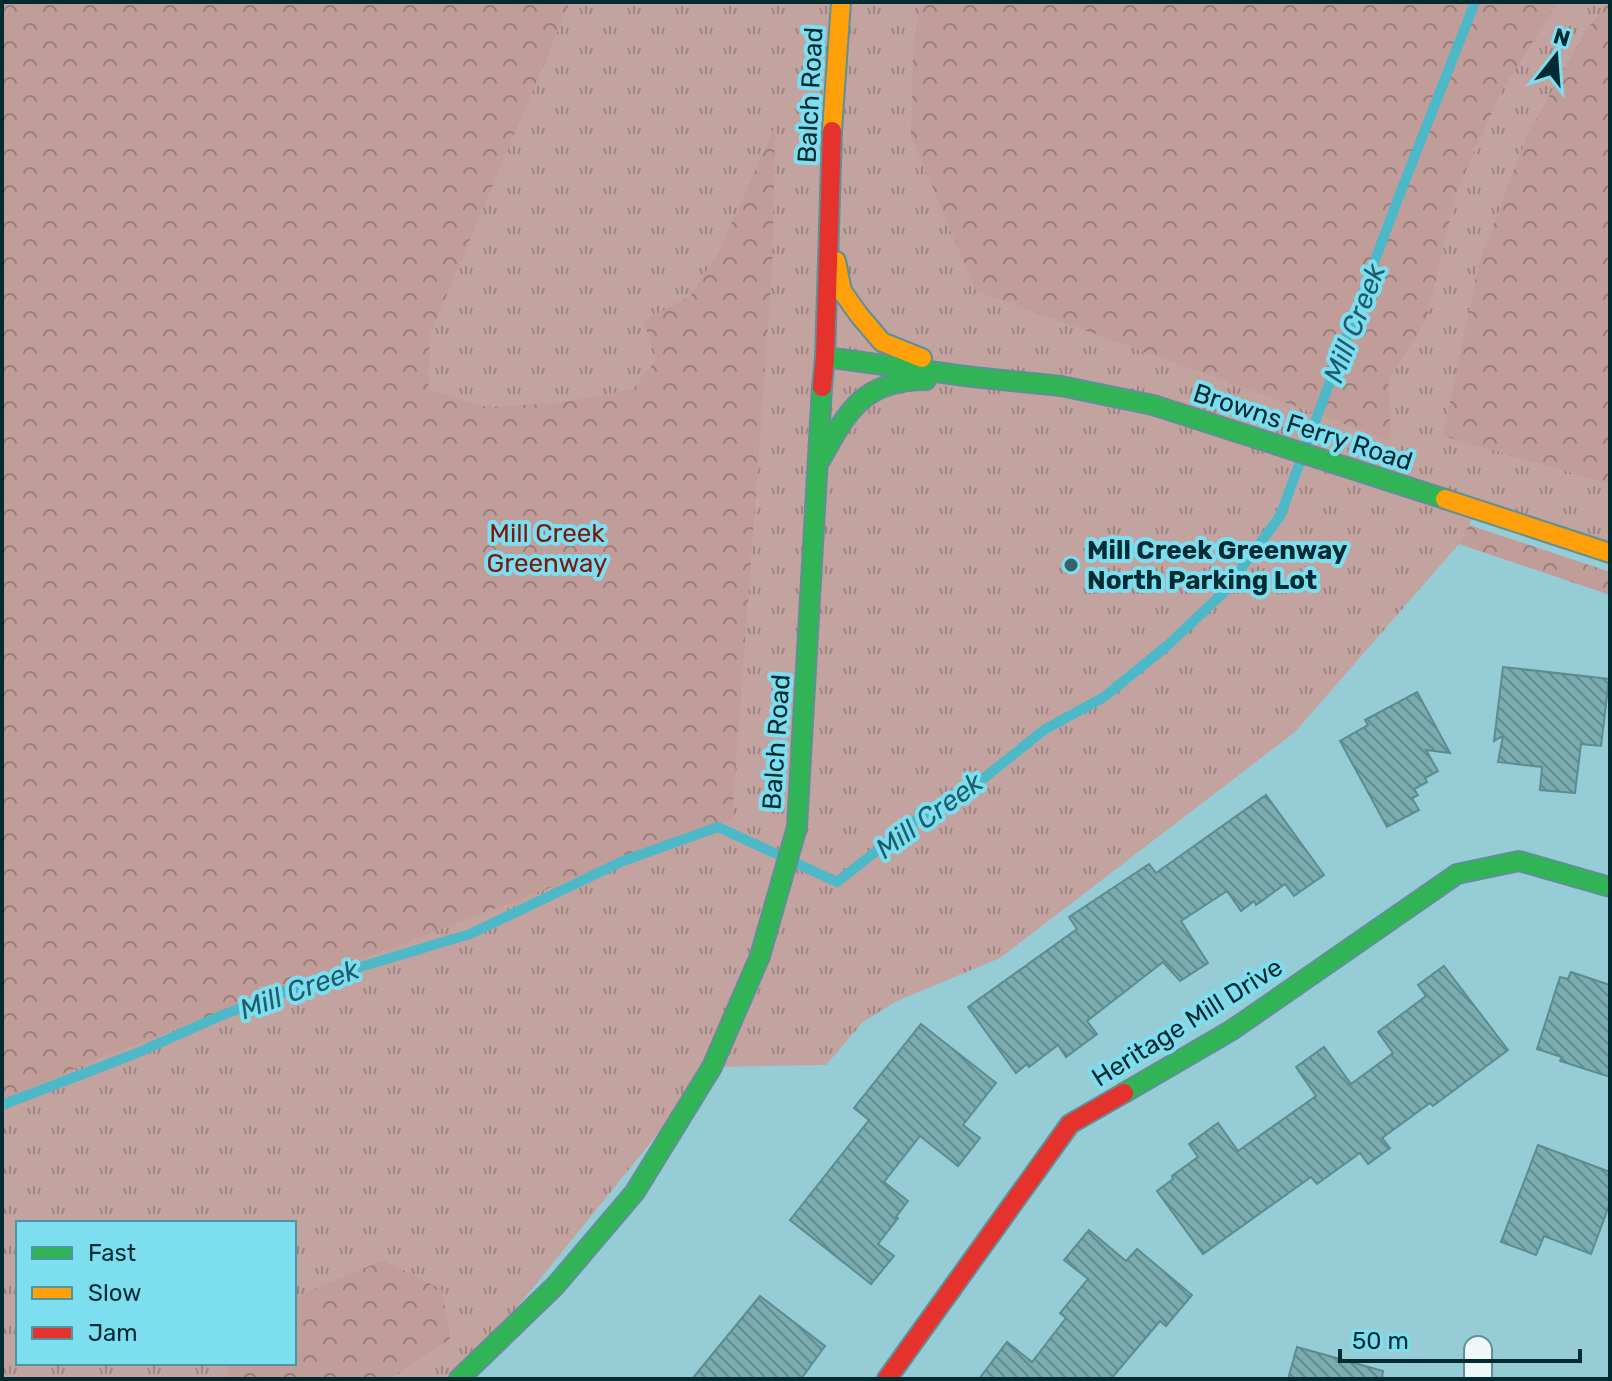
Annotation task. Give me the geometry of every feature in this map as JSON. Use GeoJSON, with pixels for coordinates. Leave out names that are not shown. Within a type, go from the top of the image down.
{"type":"FeatureCollection","features":[{"type":"Feature","properties":{"kind":"street","name":"Balch Road"},"geometry":{"type":"LineString","coordinates":[[459,1379],[556,1285],[635,1192],[712,1067],[760,956],[797,827],[825,357],[833,107],[841,2]]}},
{"type":"Feature","properties":{"kind":"street","name":"Browns Ferry Road"},"geometry":{"type":"LineString","coordinates":[[830,226],[842,291],[882,342],[973,377]]}},
{"type":"Feature","properties":{"kind":"street","name":"Browns Ferry Road"},"geometry":{"type":"LineString","coordinates":[[825,357],[1061,386],[1153,405],[1610,553]]}},
{"type":"Feature","properties":{"kind":"street","name":"Browns Ferry Road"},"geometry":{"type":"LineString","coordinates":[[817,465],[844,418],[866,394],[899,381],[973,377]]}},
{"type":"Feature","properties":{"kind":"street","name":"Heritage Mill Drive"},"geometry":{"type":"LineString","coordinates":[[887,1379],[1070,1124],[1232,1030],[1457,874],[1519,861],[1610,887]]}},
{"type":"Feature","properties":{"kind":"street"},"geometry":{"type":"LineString","coordinates":[[1478,1350],[1478,1379]]}},
{"type":"Feature","properties":{"kind":"green space","name":"Mill Creek Greenway"},"geometry":{"type":"Polygon","coordinates":[[[2,2],[1610,2],[1610,553],[1477,510],[1459,544],[1295,732],[1000,958],[897,1001],[863,1022],[826,1065],[712,1067],[459,1379],[2,1379],[2,2]]]}},
{"type":"Feature","properties":{"kind":"green space"},"geometry":{"type":"Polygon","coordinates":[[[2,2],[570,2],[430,335],[428,390],[487,407],[560,403],[633,389],[657,358],[643,321],[690,296],[718,253],[775,126],[772,273],[732,819],[100,1058],[2,1100],[2,2]]]}},
{"type":"Feature","properties":{"kind":"green space"},"geometry":{"type":"Polygon","coordinates":[[[921,2],[1558,2],[1501,92],[1456,193],[1427,318],[1388,381],[1391,441],[976,291],[911,136],[913,48],[921,2]]]}},
{"type":"Feature","properties":{"kind":"green space"},"geometry":{"type":"Polygon","coordinates":[[[1608,2],[1610,484],[1443,436],[1479,263],[1527,135],[1585,32],[1608,2]]]}},
{"type":"Feature","properties":{"kind":"green space"},"geometry":{"type":"Polygon","coordinates":[[[1469,525],[1610,572],[1610,595],[1459,544],[1469,525]]]}},
{"type":"Feature","properties":{"kind":"green space"},"geometry":{"type":"Polygon","coordinates":[[[384,1260],[442,1290],[450,1339],[389,1379],[227,1379],[229,1365],[296,1365],[296,1297],[384,1260]]]}},
{"type":"Feature","properties":{"kind":"building"},"geometry":{"type":"Polygon","coordinates":[[[1503,667],[1609,679],[1601,746],[1581,744],[1575,793],[1540,790],[1542,767],[1498,762],[1503,736],[1494,741],[1503,667]]]}},
{"type":"Feature","properties":{"kind":"building"},"geometry":{"type":"Polygon","coordinates":[[[1417,692],[1450,753],[1426,750],[1438,771],[1414,789],[1418,795],[1412,798],[1419,810],[1387,827],[1340,741],[1368,725],[1365,720],[1417,692]]]}},
{"type":"Feature","properties":{"kind":"building"},"geometry":{"type":"Polygon","coordinates":[[[1266,795],[1324,875],[1294,896],[1285,884],[1256,905],[1254,901],[1241,911],[1227,891],[1181,921],[1208,963],[1180,981],[1163,962],[1087,1021],[1097,1034],[1066,1057],[1058,1045],[1016,1073],[968,1007],[1077,929],[1069,917],[1149,864],[1156,873],[1266,795]]]}},
{"type":"Feature","properties":{"kind":"building"},"geometry":{"type":"Polygon","coordinates":[[[1444,966],[1508,1050],[1433,1106],[1430,1103],[1382,1138],[1390,1148],[1368,1164],[1360,1153],[1317,1184],[1311,1177],[1203,1254],[1157,1191],[1198,1157],[1189,1144],[1218,1123],[1238,1151],[1316,1096],[1296,1067],[1324,1047],[1351,1084],[1393,1053],[1378,1032],[1426,996],[1418,985],[1444,966]]]}},
{"type":"Feature","properties":{"kind":"building"},"geometry":{"type":"Polygon","coordinates":[[[1571,972],[1610,985],[1610,1077],[1560,1061],[1562,1057],[1537,1049],[1560,977],[1568,979],[1571,972]]]}},
{"type":"Feature","properties":{"kind":"building"},"geometry":{"type":"Polygon","coordinates":[[[921,1024],[996,1083],[963,1125],[980,1138],[958,1166],[920,1136],[884,1182],[908,1201],[878,1244],[894,1256],[871,1284],[790,1220],[869,1120],[854,1108],[921,1024]]]}},
{"type":"Feature","properties":{"kind":"building"},"geometry":{"type":"Polygon","coordinates":[[[1538,1145],[1610,1172],[1610,1203],[1591,1254],[1544,1236],[1536,1255],[1501,1242],[1538,1145]]]}},
{"type":"Feature","properties":{"kind":"building"},"geometry":{"type":"Polygon","coordinates":[[[1089,1230],[1126,1261],[1137,1249],[1192,1295],[1166,1326],[1160,1321],[1111,1379],[979,1379],[1007,1342],[1032,1362],[1066,1318],[1060,1313],[1088,1279],[1064,1260],[1089,1230]]]}},
{"type":"Feature","properties":{"kind":"building"},"geometry":{"type":"Polygon","coordinates":[[[760,1296],[825,1346],[801,1379],[692,1379],[760,1296]]]}},
{"type":"Feature","properties":{"kind":"building"},"geometry":{"type":"Polygon","coordinates":[[[1297,1347],[1383,1371],[1382,1379],[1288,1379],[1297,1347]]]}},
{"type":"Feature","properties":{"kind":"waterway","name":"Mill Creek"},"geometry":{"type":"LineString","coordinates":[[2,1105],[317,980],[470,934],[623,861],[718,827],[837,882],[921,816],[984,778],[1044,730],[1104,697],[1168,645],[1223,593],[1280,516],[1475,2]]}},
{"type":"Feature","properties":{"kind":"traffic: fast"},"geometry":{"type":"LineString","coordinates":[[825,357],[1061,386],[1153,405],[1445,499]]}},
{"type":"Feature","properties":{"kind":"traffic: fast"},"geometry":{"type":"LineString","coordinates":[[821,459],[840,426],[860,401],[887,385],[926,380]]}},
{"type":"Feature","properties":{"kind":"traffic: fast"},"geometry":{"type":"LineString","coordinates":[[459,1379],[556,1285],[635,1192],[712,1067],[760,956],[797,827],[822,387]]}},
{"type":"Feature","properties":{"kind":"traffic: fast"},"geometry":{"type":"LineString","coordinates":[[1124,1093],[1232,1030],[1457,874],[1519,861],[1610,887]]}},
{"type":"Feature","properties":{"kind":"traffic: slow"},"geometry":{"type":"LineString","coordinates":[[832,131],[841,2]]}},
{"type":"Feature","properties":{"kind":"traffic: slow"},"geometry":{"type":"LineString","coordinates":[[836,261],[842,291],[882,342],[922,358]]}},
{"type":"Feature","properties":{"kind":"traffic: slow"},"geometry":{"type":"LineString","coordinates":[[1445,499],[1610,553]]}},
{"type":"Feature","properties":{"kind":"traffic: jam"},"geometry":{"type":"LineString","coordinates":[[822,387],[832,131]]}},
{"type":"Feature","properties":{"kind":"traffic: jam"},"geometry":{"type":"LineString","coordinates":[[887,1379],[1070,1124],[1124,1093]]}},
{"type":"Feature","properties":{"kind":"place","name":"Mill Creek Greenway North Parking Lot"},"geometry":{"type":"Point","coordinates":[1071,565]}}]}
